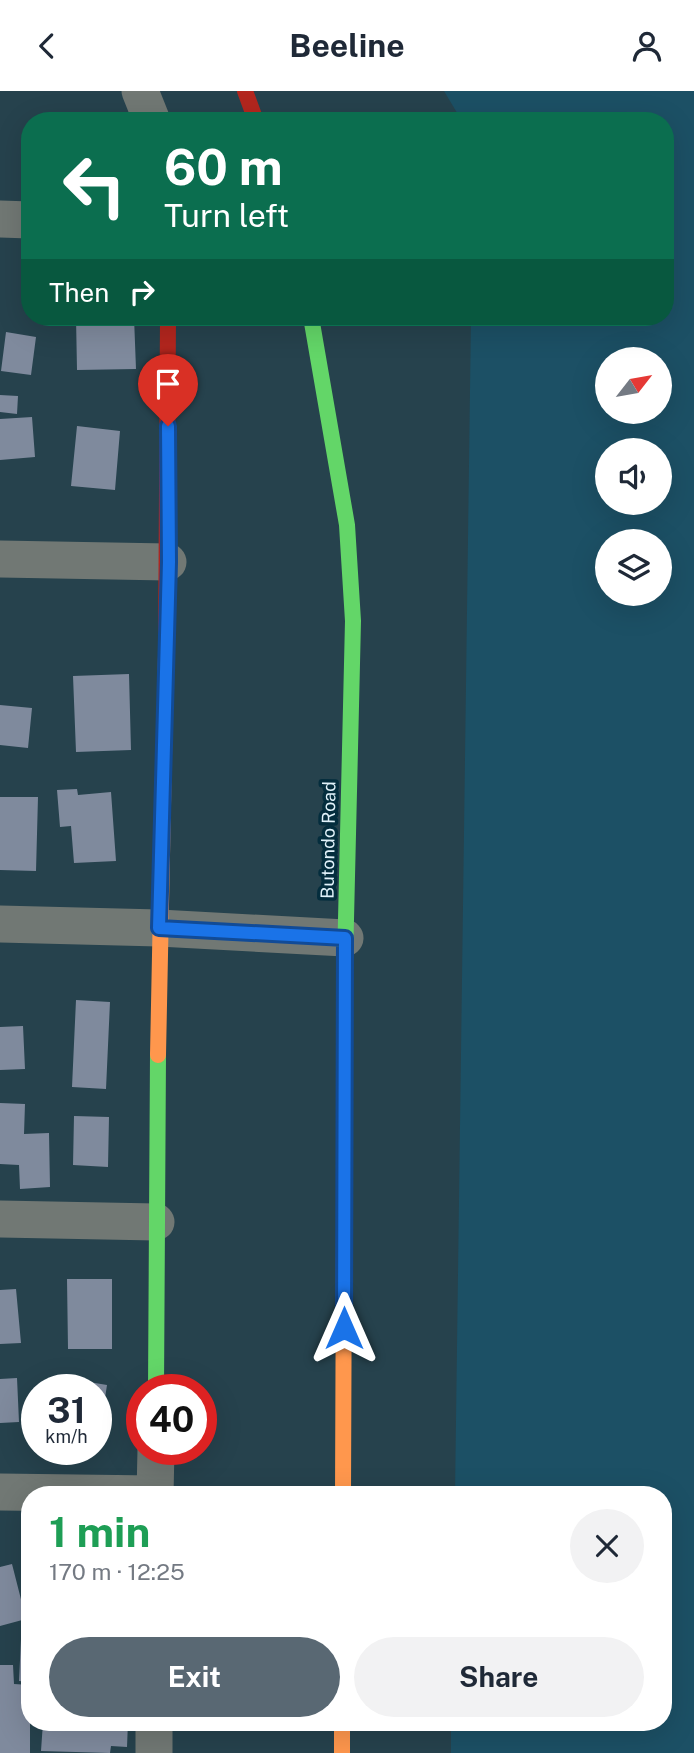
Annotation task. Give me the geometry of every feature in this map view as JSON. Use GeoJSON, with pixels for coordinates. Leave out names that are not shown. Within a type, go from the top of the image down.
{"type":"FeatureCollection","features":[{"type":"Feature","properties":{"kind":"street"},"geometry":{"type":"LineString","coordinates":[[140,91],[148,112]]}},
{"type":"Feature","properties":{"kind":"street"},"geometry":{"type":"LineString","coordinates":[[245,91],[253,112]]}},
{"type":"Feature","properties":{"kind":"street"},"geometry":{"type":"LineString","coordinates":[[0,219],[21,220]]}},
{"type":"Feature","properties":{"kind":"street"},"geometry":{"type":"LineString","coordinates":[[156,1374],[159,928],[169,562],[168,326]]}},
{"type":"Feature","properties":{"kind":"street","name":"Butondo Road"},"geometry":{"type":"LineString","coordinates":[[313,326],[347,525],[353,621],[345,938],[343,1486]]}},
{"type":"Feature","properties":{"kind":"street"},"geometry":{"type":"LineString","coordinates":[[0,559],[169,562]]}},
{"type":"Feature","properties":{"kind":"street"},"geometry":{"type":"LineString","coordinates":[[0,924],[159,928],[345,938]]}},
{"type":"Feature","properties":{"kind":"street"},"geometry":{"type":"LineString","coordinates":[[0,1219],[156,1222]]}},
{"type":"Feature","properties":{"kind":"street"},"geometry":{"type":"LineString","coordinates":[[155,1486],[156,1465]]}},
{"type":"Feature","properties":{"kind":"street"},"geometry":{"type":"LineString","coordinates":[[0,1492],[21,1492]]}},
{"type":"Feature","properties":{"kind":"street"},"geometry":{"type":"LineString","coordinates":[[154,1731],[154,1753]]}},
{"type":"Feature","properties":{"kind":"street"},"geometry":{"type":"LineString","coordinates":[[342,1731],[342,1753]]}},
{"type":"Feature","properties":{"kind":"shaded area"},"geometry":{"type":"Polygon","coordinates":[[[444,91],[694,91],[694,1753],[451,1753],[451,1731],[672,1731],[672,1486],[455,1486],[471,326],[674,326],[674,112],[457,112],[444,91]]]}},
{"type":"Feature","properties":{"kind":"building"},"geometry":{"type":"Polygon","coordinates":[[[76,326],[134,326],[136,369],[77,370],[76,326]]]}},
{"type":"Feature","properties":{"kind":"building"},"geometry":{"type":"Polygon","coordinates":[[[6,332],[36,337],[31,375],[1,371],[6,332]]]}},
{"type":"Feature","properties":{"kind":"building"},"geometry":{"type":"Polygon","coordinates":[[[0,395],[18,396],[17,414],[0,412],[0,395]]]}},
{"type":"Feature","properties":{"kind":"building"},"geometry":{"type":"Polygon","coordinates":[[[32,417],[35,457],[0,460],[0,419],[32,417]]]}},
{"type":"Feature","properties":{"kind":"building"},"geometry":{"type":"Polygon","coordinates":[[[77,426],[120,431],[115,490],[71,486],[77,426]]]}},
{"type":"Feature","properties":{"kind":"building"},"geometry":{"type":"Polygon","coordinates":[[[129,674],[131,750],[76,752],[73,676],[129,674]]]}},
{"type":"Feature","properties":{"kind":"building"},"geometry":{"type":"Polygon","coordinates":[[[0,705],[32,708],[28,748],[0,745],[0,705]]]}},
{"type":"Feature","properties":{"kind":"building"},"geometry":{"type":"Polygon","coordinates":[[[77,789],[78,795],[111,792],[116,861],[74,863],[71,826],[60,827],[57,790],[77,789]]]}},
{"type":"Feature","properties":{"kind":"building"},"geometry":{"type":"Polygon","coordinates":[[[0,797],[38,797],[36,871],[0,870],[0,797]]]}},
{"type":"Feature","properties":{"kind":"building"},"geometry":{"type":"Polygon","coordinates":[[[76,1000],[110,1002],[106,1089],[72,1087],[76,1000]]]}},
{"type":"Feature","properties":{"kind":"building"},"geometry":{"type":"Polygon","coordinates":[[[23,1026],[25,1069],[0,1070],[0,1027],[23,1026]]]}},
{"type":"Feature","properties":{"kind":"building"},"geometry":{"type":"Polygon","coordinates":[[[0,1103],[25,1104],[24,1134],[49,1133],[50,1187],[20,1189],[19,1165],[0,1164],[0,1103]]]}},
{"type":"Feature","properties":{"kind":"building"},"geometry":{"type":"Polygon","coordinates":[[[74,1116],[109,1117],[108,1167],[73,1165],[74,1116]]]}},
{"type":"Feature","properties":{"kind":"building"},"geometry":{"type":"Polygon","coordinates":[[[67,1279],[112,1279],[112,1349],[68,1349],[67,1279]]]}},
{"type":"Feature","properties":{"kind":"building"},"geometry":{"type":"Polygon","coordinates":[[[16,1289],[21,1343],[0,1344],[0,1290],[16,1289]]]}},
{"type":"Feature","properties":{"kind":"building"},"geometry":{"type":"Polygon","coordinates":[[[17,1378],[19,1422],[0,1423],[0,1379],[17,1378]]]}},
{"type":"Feature","properties":{"kind":"building"},"geometry":{"type":"Polygon","coordinates":[[[12,1564],[21,1599],[21,1620],[0,1626],[0,1567],[12,1564]]]}},
{"type":"Feature","properties":{"kind":"building"},"geometry":{"type":"Polygon","coordinates":[[[21,1639],[21,1681],[19,1681],[21,1639]]]}},
{"type":"Feature","properties":{"kind":"building"},"geometry":{"type":"Polygon","coordinates":[[[0,1665],[13,1665],[14,1684],[21,1684],[21,1731],[30,1731],[30,1753],[0,1753],[0,1665]]]}},
{"type":"Feature","properties":{"kind":"building"},"geometry":{"type":"Polygon","coordinates":[[[42,1731],[128,1731],[127,1747],[111,1746],[110,1753],[41,1751],[42,1731]]]}},
{"type":"Feature","properties":{"kind":"traffic: fast"},"geometry":{"type":"LineString","coordinates":[[313,326],[347,525],[353,621],[345,962]]}},
{"type":"Feature","properties":{"kind":"traffic: fast"},"geometry":{"type":"LineString","coordinates":[[156,1374],[158,1055]]}},
{"type":"Feature","properties":{"kind":"traffic: slow"},"geometry":{"type":"LineString","coordinates":[[158,1055],[166,656]]}},
{"type":"Feature","properties":{"kind":"traffic: slow"},"geometry":{"type":"LineString","coordinates":[[343,1486],[344,1234]]}},
{"type":"Feature","properties":{"kind":"traffic: slow"},"geometry":{"type":"LineString","coordinates":[[342,1731],[342,1753]]}},
{"type":"Feature","properties":{"kind":"traffic: jam"},"geometry":{"type":"LineString","coordinates":[[245,91],[253,112]]}},
{"type":"Feature","properties":{"kind":"traffic: jam"},"geometry":{"type":"LineString","coordinates":[[166,656],[168,326]]}},
{"type":"Feature","properties":{"kind":"traffic: jam"},"geometry":{"type":"LineString","coordinates":[[344,1234],[345,962]]}},
{"type":"Feature","properties":{"kind":"route"},"geometry":{"type":"LineString","coordinates":[[168,426],[169,562],[159,928],[345,938],[344,1328]]}}]}
